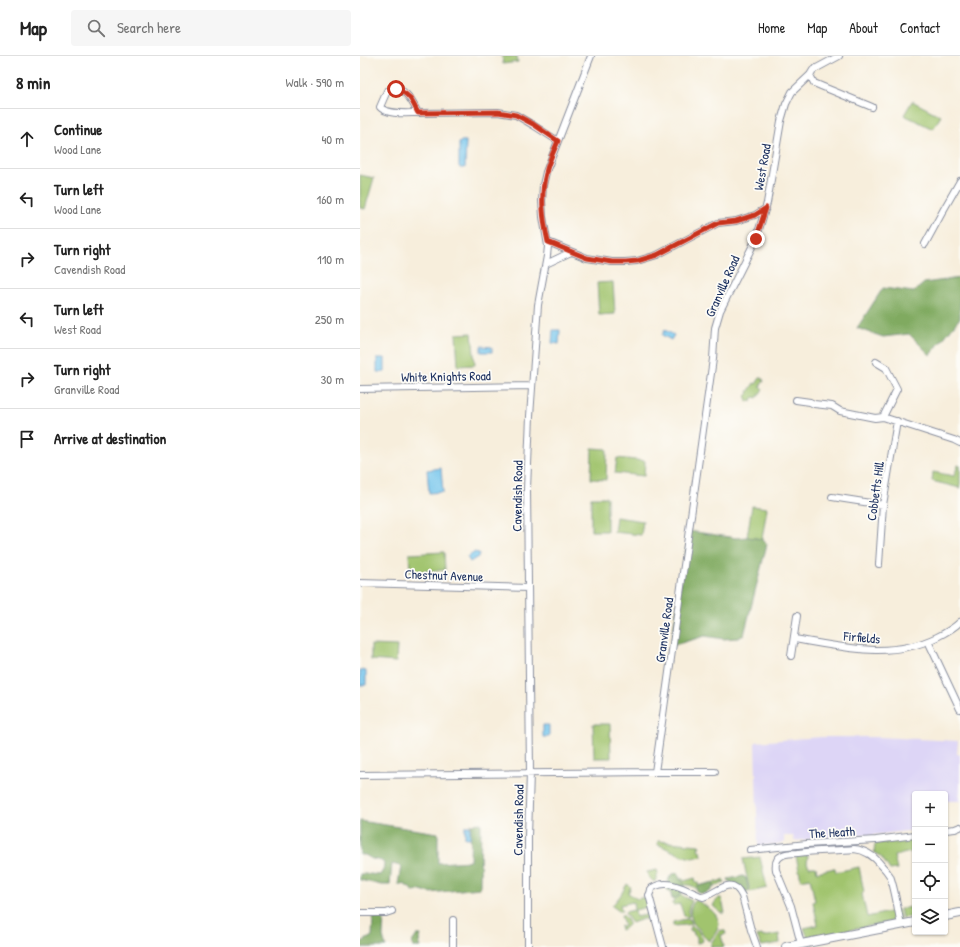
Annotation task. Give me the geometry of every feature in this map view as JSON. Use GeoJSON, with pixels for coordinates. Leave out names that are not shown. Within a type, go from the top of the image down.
{"type":"FeatureCollection","features":[{"type":"Feature","properties":{"kind":"main road"},"geometry":{"type":"LineString","coordinates":[[948,915],[960,913]]}},
{"type":"Feature","properties":{"kind":"main road"},"geometry":{"type":"LineString","coordinates":[[786,947],[801,944],[814,944],[912,923]]}},
{"type":"Feature","properties":{"kind":"street","name":"Cavendish Road"},"geometry":{"type":"LineString","coordinates":[[528,947],[528,836],[530,773],[527,489],[538,305],[548,246],[542,210],[543,185],[546,172],[591,56]]}},
{"type":"Feature","properties":{"kind":"street","name":"West Road"},"geometry":{"type":"LineString","coordinates":[[548,242],[587,258],[612,262],[637,261],[657,255],[718,223],[736,221],[755,215],[766,208],[781,121],[786,104],[792,92],[810,75],[812,70],[840,56]]}},
{"type":"Feature","properties":{"kind":"street"},"geometry":{"type":"LineString","coordinates":[[810,75],[814,83],[872,107]]}},
{"type":"Feature","properties":{"kind":"street"},"geometry":{"type":"LineString","coordinates":[[418,113],[410,97],[396,89],[387,91],[380,106],[383,110],[396,113],[418,113],[498,112],[516,115],[533,124],[558,141]]}},
{"type":"Feature","properties":{"kind":"street"},"geometry":{"type":"LineString","coordinates":[[925,244],[960,181]]}},
{"type":"Feature","properties":{"kind":"street","name":"Granville Road"},"geometry":{"type":"LineString","coordinates":[[655,772],[713,359],[715,328],[720,311],[756,239],[766,208]]}},
{"type":"Feature","properties":{"kind":"street"},"geometry":{"type":"LineString","coordinates":[[546,264],[571,252]]}},
{"type":"Feature","properties":{"kind":"street"},"geometry":{"type":"LineString","coordinates":[[883,417],[897,389],[886,368],[878,363],[885,359]]}},
{"type":"Feature","properties":{"kind":"street","name":"White Knights Road"},"geometry":{"type":"LineString","coordinates":[[360,389],[532,386]]}},
{"type":"Feature","properties":{"kind":"street"},"geometry":{"type":"LineString","coordinates":[[796,400],[832,406],[840,411],[875,418],[883,417],[960,443]]}},
{"type":"Feature","properties":{"kind":"street","name":"Cobbetts Hill"},"geometry":{"type":"LineString","coordinates":[[879,564],[883,505],[897,421]]}},
{"type":"Feature","properties":{"kind":"street"},"geometry":{"type":"LineString","coordinates":[[832,497],[883,505]]}},
{"type":"Feature","properties":{"kind":"street","name":"Chestnut Avenue"},"geometry":{"type":"LineString","coordinates":[[360,583],[528,588]]}},
{"type":"Feature","properties":{"kind":"street"},"geometry":{"type":"LineString","coordinates":[[790,656],[797,616]]}},
{"type":"Feature","properties":{"kind":"street","name":"Firfields"},"geometry":{"type":"LineString","coordinates":[[794,639],[865,650],[902,649],[928,642],[960,622]]}},
{"type":"Feature","properties":{"kind":"street"},"geometry":{"type":"LineString","coordinates":[[928,642],[960,708]]}},
{"type":"Feature","properties":{"kind":"street"},"geometry":{"type":"LineString","coordinates":[[360,775],[715,772]]}},
{"type":"Feature","properties":{"kind":"street"},"geometry":{"type":"LineString","coordinates":[[948,830],[960,827]]}},
{"type":"Feature","properties":{"kind":"street","name":"The Heath"},"geometry":{"type":"LineString","coordinates":[[750,850],[807,844],[876,840],[912,834]]}},
{"type":"Feature","properties":{"kind":"street"},"geometry":{"type":"LineString","coordinates":[[801,944],[791,906],[775,866],[776,861],[783,854],[854,849],[866,851],[878,861],[889,875],[901,925]]}},
{"type":"Feature","properties":{"kind":"street"},"geometry":{"type":"LineString","coordinates":[[663,947],[649,895],[652,888],[661,883],[682,888],[703,897],[708,896],[724,886],[736,887],[742,896],[757,947]]}},
{"type":"Feature","properties":{"kind":"street"},"geometry":{"type":"LineString","coordinates":[[360,913],[386,913],[392,911]]}},
{"type":"Feature","properties":{"kind":"street"},"geometry":{"type":"LineString","coordinates":[[453,920],[453,947]]}},
{"type":"Feature","properties":{"kind":"shaded area"},"geometry":{"type":"Polygon","coordinates":[[[821,737],[879,737],[958,741],[957,754],[960,755],[960,801],[948,801],[948,791],[912,791],[912,830],[794,841],[793,836],[784,836],[784,843],[758,846],[755,742],[821,737]]]}},
{"type":"Feature","properties":{"kind":"green space"},"geometry":{"type":"Polygon","coordinates":[[[502,56],[517,56],[518,62],[503,64],[502,56]]]}},
{"type":"Feature","properties":{"kind":"green space"},"geometry":{"type":"Polygon","coordinates":[[[912,101],[941,116],[933,129],[904,115],[912,101]]]}},
{"type":"Feature","properties":{"kind":"green space"},"geometry":{"type":"Polygon","coordinates":[[[360,175],[374,178],[365,209],[360,208],[360,175]]]}},
{"type":"Feature","properties":{"kind":"green space"},"geometry":{"type":"Polygon","coordinates":[[[960,278],[960,318],[930,355],[909,334],[883,337],[857,328],[883,288],[914,292],[924,283],[960,278]]]}},
{"type":"Feature","properties":{"kind":"green space"},"geometry":{"type":"Polygon","coordinates":[[[613,282],[615,314],[599,315],[597,283],[613,282]]]}},
{"type":"Feature","properties":{"kind":"green space"},"geometry":{"type":"Polygon","coordinates":[[[472,333],[475,365],[458,366],[456,334],[472,333]]]}},
{"type":"Feature","properties":{"kind":"green space"},"geometry":{"type":"Polygon","coordinates":[[[760,378],[764,381],[760,386],[763,389],[757,398],[754,397],[751,401],[746,401],[747,399],[745,397],[749,393],[748,392],[754,383],[756,384],[760,378]]]}},
{"type":"Feature","properties":{"kind":"green space"},"geometry":{"type":"Polygon","coordinates":[[[592,448],[607,449],[606,480],[591,479],[592,448]]]}},
{"type":"Feature","properties":{"kind":"green space"},"geometry":{"type":"Polygon","coordinates":[[[617,458],[645,461],[644,476],[615,473],[617,458]]]}},
{"type":"Feature","properties":{"kind":"green space"},"geometry":{"type":"Polygon","coordinates":[[[958,465],[960,466],[960,488],[932,481],[933,472],[954,476],[958,465]]]}},
{"type":"Feature","properties":{"kind":"green space"},"geometry":{"type":"Polygon","coordinates":[[[591,497],[607,497],[607,531],[591,531],[591,497]]]}},
{"type":"Feature","properties":{"kind":"green space"},"geometry":{"type":"Polygon","coordinates":[[[752,506],[767,508],[762,539],[747,537],[752,506]]]}},
{"type":"Feature","properties":{"kind":"green space"},"geometry":{"type":"Polygon","coordinates":[[[616,517],[643,521],[641,535],[614,532],[616,517]]]}},
{"type":"Feature","properties":{"kind":"green space"},"geometry":{"type":"Polygon","coordinates":[[[689,531],[736,538],[747,537],[762,539],[767,544],[744,635],[738,638],[723,639],[705,636],[671,646],[689,531]]]}},
{"type":"Feature","properties":{"kind":"green space"},"geometry":{"type":"Polygon","coordinates":[[[444,552],[445,570],[410,572],[409,554],[444,552]]]}},
{"type":"Feature","properties":{"kind":"green space"},"geometry":{"type":"Polygon","coordinates":[[[371,645],[397,646],[396,662],[371,660],[371,645]]]}},
{"type":"Feature","properties":{"kind":"green space"},"geometry":{"type":"Polygon","coordinates":[[[593,724],[610,724],[611,758],[594,758],[593,724]]]}},
{"type":"Feature","properties":{"kind":"green space"},"geometry":{"type":"Polygon","coordinates":[[[360,821],[438,833],[438,863],[470,861],[471,824],[481,823],[480,888],[430,893],[421,890],[415,892],[404,884],[398,884],[401,866],[392,864],[390,885],[381,885],[360,880],[360,874],[380,875],[384,864],[382,861],[372,859],[365,855],[360,855],[360,821]]]}},
{"type":"Feature","properties":{"kind":"green space"},"geometry":{"type":"Polygon","coordinates":[[[912,838],[912,852],[894,856],[897,869],[890,870],[882,858],[874,852],[875,844],[912,838]]]}},
{"type":"Feature","properties":{"kind":"green space"},"geometry":{"type":"Polygon","coordinates":[[[658,841],[699,845],[699,851],[701,851],[702,856],[692,858],[683,856],[657,844],[658,841]]]}},
{"type":"Feature","properties":{"kind":"green space"},"geometry":{"type":"Polygon","coordinates":[[[808,855],[807,863],[809,867],[816,867],[817,872],[835,868],[836,872],[859,867],[864,892],[862,894],[867,917],[898,910],[900,920],[808,938],[804,928],[818,925],[813,902],[815,901],[810,878],[801,880],[796,856],[808,855]]]}},
{"type":"Feature","properties":{"kind":"green space"},"geometry":{"type":"Polygon","coordinates":[[[760,857],[767,888],[750,892],[743,859],[760,857]]]}},
{"type":"Feature","properties":{"kind":"green space"},"geometry":{"type":"Polygon","coordinates":[[[657,870],[657,880],[654,882],[648,876],[647,872],[657,870]]]}},
{"type":"Feature","properties":{"kind":"green space"},"geometry":{"type":"Polygon","coordinates":[[[678,872],[680,879],[685,885],[682,893],[672,899],[670,891],[668,891],[667,887],[671,875],[678,872]]]}},
{"type":"Feature","properties":{"kind":"green space"},"geometry":{"type":"Polygon","coordinates":[[[743,876],[746,878],[749,891],[743,893],[732,885],[728,879],[743,876]]]}},
{"type":"Feature","properties":{"kind":"green space"},"geometry":{"type":"Polygon","coordinates":[[[695,878],[696,883],[698,883],[699,886],[724,880],[725,883],[700,892],[691,886],[685,885],[680,879],[683,879],[684,881],[695,878]]]}},
{"type":"Feature","properties":{"kind":"green space"},"geometry":{"type":"Polygon","coordinates":[[[714,882],[711,891],[703,894],[697,892],[698,886],[714,882]]]}},
{"type":"Feature","properties":{"kind":"green space"},"geometry":{"type":"Polygon","coordinates":[[[627,884],[631,887],[628,893],[637,899],[645,897],[647,907],[635,910],[636,917],[646,915],[646,913],[649,912],[648,919],[643,919],[632,923],[625,912],[634,910],[633,902],[620,905],[622,911],[619,911],[612,906],[627,884]]]}},
{"type":"Feature","properties":{"kind":"green space"},"geometry":{"type":"Polygon","coordinates":[[[681,895],[692,901],[689,907],[689,917],[684,916],[680,904],[673,905],[672,903],[674,902],[673,898],[677,898],[681,895]]]}},
{"type":"Feature","properties":{"kind":"green space"},"geometry":{"type":"Polygon","coordinates":[[[719,898],[722,900],[725,913],[721,913],[713,906],[719,898]]]}},
{"type":"Feature","properties":{"kind":"green space"},"geometry":{"type":"Polygon","coordinates":[[[696,900],[709,908],[717,917],[719,922],[715,934],[709,941],[692,920],[691,907],[696,900]]]}},
{"type":"Feature","properties":{"kind":"green space"},"geometry":{"type":"Polygon","coordinates":[[[912,907],[912,916],[902,918],[900,909],[912,907]]]}},
{"type":"Feature","properties":{"kind":"green space"},"geometry":{"type":"Polygon","coordinates":[[[621,915],[625,917],[628,925],[621,930],[620,927],[624,925],[621,915]]]}},
{"type":"Feature","properties":{"kind":"green space"},"geometry":{"type":"Polygon","coordinates":[[[384,917],[383,937],[386,947],[360,947],[360,943],[372,936],[373,918],[384,917]]]}},
{"type":"Feature","properties":{"kind":"green space"},"geometry":{"type":"Polygon","coordinates":[[[690,919],[692,924],[673,926],[673,922],[690,919]]]}},
{"type":"Feature","properties":{"kind":"green space"},"geometry":{"type":"Polygon","coordinates":[[[690,926],[698,930],[703,940],[702,942],[697,943],[697,937],[694,935],[693,931],[690,931],[690,926]]]}},
{"type":"Feature","properties":{"kind":"green space"},"geometry":{"type":"Polygon","coordinates":[[[720,930],[725,931],[726,934],[721,935],[724,947],[711,947],[711,943],[720,930]]]}},
{"type":"Feature","properties":{"kind":"green space"},"geometry":{"type":"Polygon","coordinates":[[[779,934],[780,943],[762,946],[757,936],[762,935],[763,937],[779,934]]]}},
{"type":"Feature","properties":{"kind":"green space"},"geometry":{"type":"Polygon","coordinates":[[[417,935],[421,935],[419,942],[421,947],[413,947],[412,942],[417,935]]]}},
{"type":"Feature","properties":{"kind":"water"},"geometry":{"type":"Polygon","coordinates":[[[461,141],[466,141],[465,168],[460,168],[459,166],[459,143],[461,141]]]}},
{"type":"Feature","properties":{"kind":"water"},"geometry":{"type":"Polygon","coordinates":[[[553,330],[560,330],[559,344],[552,343],[553,330]]]}},
{"type":"Feature","properties":{"kind":"water"},"geometry":{"type":"Polygon","coordinates":[[[665,330],[674,335],[671,340],[662,335],[665,330]]]}},
{"type":"Feature","properties":{"kind":"water"},"geometry":{"type":"Polygon","coordinates":[[[481,346],[492,347],[492,352],[481,352],[481,346]]]}},
{"type":"Feature","properties":{"kind":"water"},"geometry":{"type":"Polygon","coordinates":[[[377,358],[385,358],[385,372],[377,372],[377,358]]]}},
{"type":"Feature","properties":{"kind":"water"},"geometry":{"type":"Polygon","coordinates":[[[441,468],[443,492],[429,493],[427,470],[441,468]]]}},
{"type":"Feature","properties":{"kind":"water"},"geometry":{"type":"Polygon","coordinates":[[[475,552],[479,554],[478,557],[470,562],[467,557],[475,552]]]}},
{"type":"Feature","properties":{"kind":"water"},"geometry":{"type":"Polygon","coordinates":[[[360,670],[366,671],[366,685],[360,685],[360,670]]]}},
{"type":"Feature","properties":{"kind":"water"},"geometry":{"type":"Polygon","coordinates":[[[543,725],[549,725],[549,737],[543,737],[543,725]]]}},
{"type":"Feature","properties":{"kind":"water"},"geometry":{"type":"Polygon","coordinates":[[[465,826],[470,826],[470,838],[465,838],[465,826]]]}},
{"type":"Feature","properties":{"kind":"route"},"geometry":{"type":"LineString","coordinates":[[396,89],[410,97],[418,113],[498,112],[516,115],[533,124],[558,141],[546,172],[543,185],[543,217],[548,242],[571,252],[596,260],[612,262],[637,261],[657,255],[718,223],[736,221],[755,215],[766,208],[756,239]]}}]}
